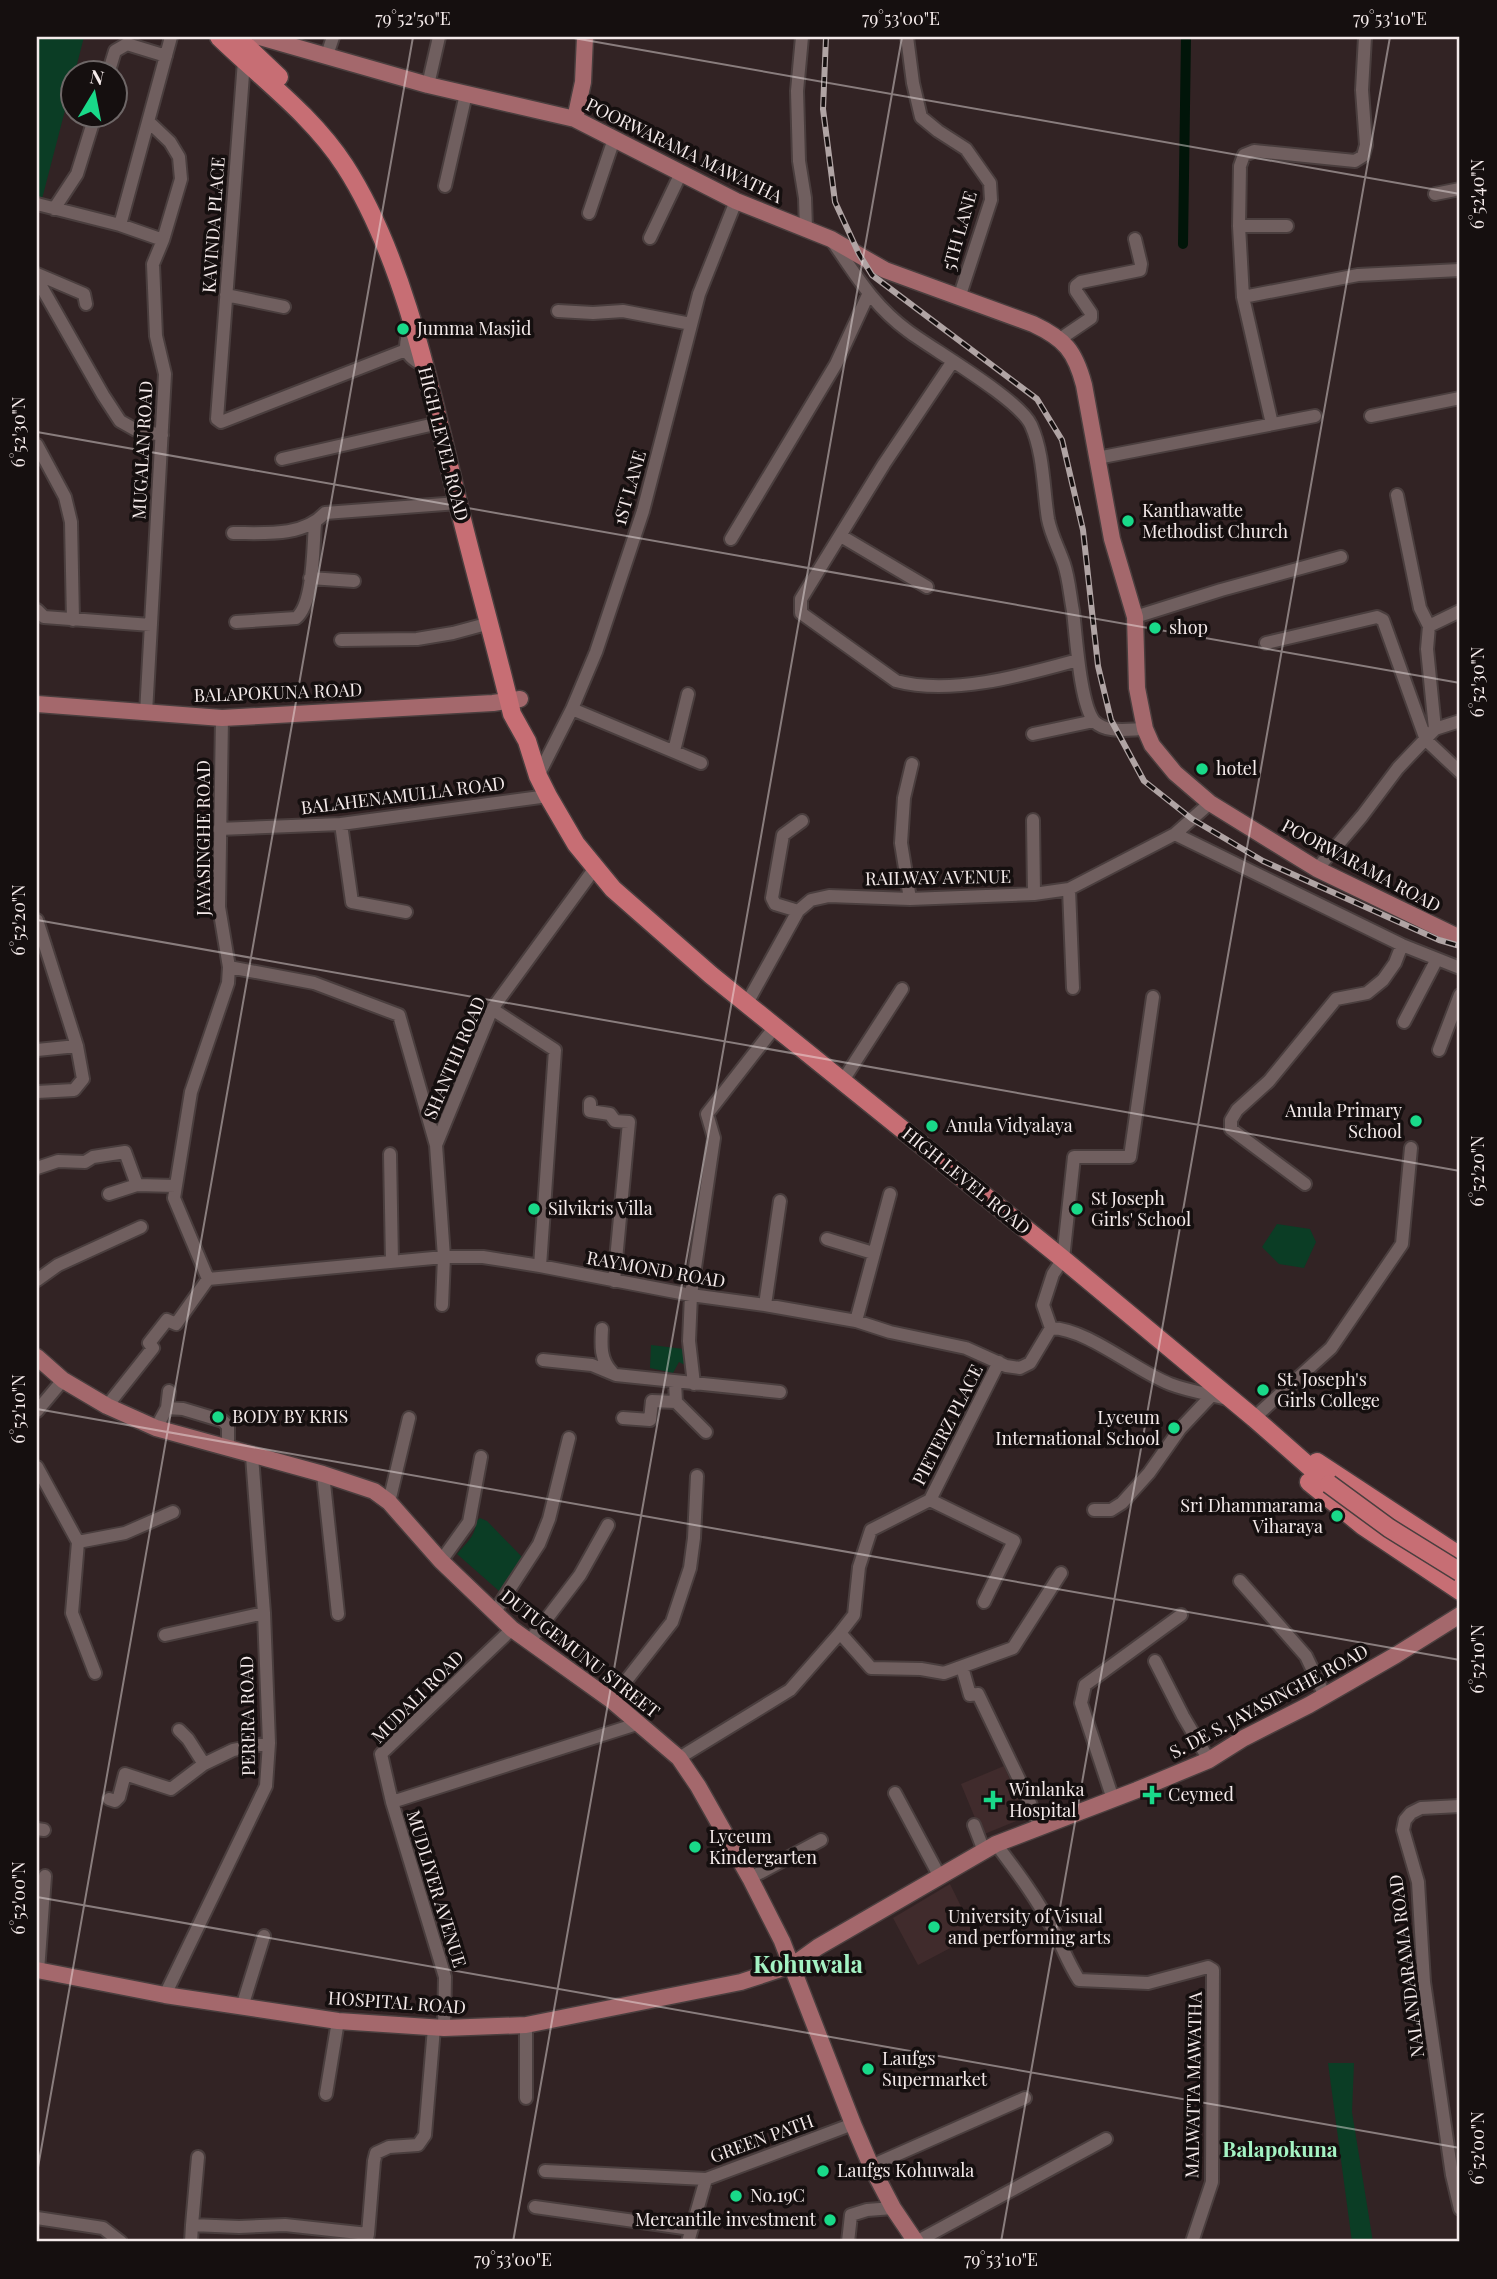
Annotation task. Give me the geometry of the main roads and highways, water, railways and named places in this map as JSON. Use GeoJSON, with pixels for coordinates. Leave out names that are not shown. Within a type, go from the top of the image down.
{"type":"FeatureCollection","features":[{"type":"Feature","properties":{"kind":"highway","name":"HIGH LEVEL ROAD"},"geometry":{"type":"LineString","coordinates":[[219,37],[256,47]]}},
{"type":"Feature","properties":{"kind":"highway","name":"HIGH LEVEL ROAD"},"geometry":{"type":"LineString","coordinates":[[237,37],[256,47],[339,139],[366,178],[384,214],[428,341],[515,699],[512,714],[527,741],[538,776],[548,796],[576,844],[595,868],[613,889],[774,1028],[1063,1259],[1329,1484],[1389,1528],[1460,1572]]}},
{"type":"Feature","properties":{"kind":"highway","name":"HIGH LEVEL ROAD"},"geometry":{"type":"LineString","coordinates":[[256,47],[267,80],[317,130],[344,163],[380,233],[412,325],[490,623],[515,699]]}},
{"type":"Feature","properties":{"kind":"highway"},"geometry":{"type":"LineString","coordinates":[[1460,1556],[1319,1463],[1300,1457],[1303,1476],[1363,1526],[1460,1591]]}},
{"type":"Feature","properties":{"kind":"highway"},"geometry":{"type":"LineString","coordinates":[[1416,1563],[1431,1539]]}},
{"type":"Feature","properties":{"kind":"main road"},"geometry":{"type":"LineString","coordinates":[[575,119],[583,82],[585,37]]}},
{"type":"Feature","properties":{"kind":"main road","name":"POORWARAMA MAWATHA"},"geometry":{"type":"LineString","coordinates":[[256,47],[327,55],[428,85],[575,119],[736,201],[831,239],[885,270],[1054,334],[1069,348],[1079,365],[1112,539],[1135,617],[1137,688],[1145,729],[1152,745],[1175,773],[1210,803]]}},
{"type":"Feature","properties":{"kind":"main road","name":"BALAPOKUNA ROAD"},"geometry":{"type":"LineString","coordinates":[[37,704],[222,718],[515,699]]}},
{"type":"Feature","properties":{"kind":"main road","name":"POORWARAMA ROAD"},"geometry":{"type":"LineString","coordinates":[[1210,803],[1317,869],[1460,938]]}},
{"type":"Feature","properties":{"kind":"main road","name":"DUTUGEMUNU STREET"},"geometry":{"type":"LineString","coordinates":[[37,1357],[64,1380],[107,1406],[156,1428],[323,1474],[374,1491],[389,1502],[441,1561],[512,1629],[611,1699],[679,1758],[750,1878],[793,1965],[871,2166],[893,2208],[916,2242]]}},
{"type":"Feature","properties":{"kind":"main road","name":"S. DE S. JAYASINGHE ROAD"},"geometry":{"type":"LineString","coordinates":[[793,1965],[818,1947],[990,1847],[1209,1760],[1244,1738],[1325,1696],[1460,1615]]}},
{"type":"Feature","properties":{"kind":"main road","name":"HOSPITAL ROAD"},"geometry":{"type":"LineString","coordinates":[[37,1970],[164,1995],[338,2021],[439,2028],[526,2025],[741,1982],[793,1965]]}},
{"type":"Feature","properties":{"kind":"waterway"},"geometry":{"type":"LineString","coordinates":[[1183,244],[1186,37]]}},
{"type":"Feature","properties":{"kind":"railway"},"geometry":{"type":"LineString","coordinates":[[826,37],[823,109],[835,202],[859,254],[872,275],[1037,399],[1062,440],[1083,530],[1098,666],[1111,720],[1144,781],[1192,819],[1263,861],[1439,940],[1460,946]]}},
{"type":"Feature","properties":{"kind":"place","name":"Jumma Masjid"},"geometry":{"type":"Point","coordinates":[403,329]}},
{"type":"Feature","properties":{"kind":"place","name":"Kanthawatte Methodist Church"},"geometry":{"type":"Point","coordinates":[1128,521]}},
{"type":"Feature","properties":{"kind":"place","name":"shop"},"geometry":{"type":"Point","coordinates":[1155,628]}},
{"type":"Feature","properties":{"kind":"place","name":"hotel"},"geometry":{"type":"Point","coordinates":[1202,769]}},
{"type":"Feature","properties":{"kind":"place","name":"Anula Primary School"},"geometry":{"type":"Point","coordinates":[1416,1121]}},
{"type":"Feature","properties":{"kind":"place","name":"Anula Vidyalaya"},"geometry":{"type":"Point","coordinates":[932,1126]}},
{"type":"Feature","properties":{"kind":"place","name":"Silvikris Villa"},"geometry":{"type":"Point","coordinates":[534,1209]}},
{"type":"Feature","properties":{"kind":"place","name":"St Joseph Girls' School"},"geometry":{"type":"Point","coordinates":[1077,1209]}},
{"type":"Feature","properties":{"kind":"place","name":"St. Joseph's Girls College"},"geometry":{"type":"Point","coordinates":[1263,1390]}},
{"type":"Feature","properties":{"kind":"place","name":"BODY BY KRIS"},"geometry":{"type":"Point","coordinates":[218,1417]}},
{"type":"Feature","properties":{"kind":"place","name":"Lyceum International School"},"geometry":{"type":"Point","coordinates":[1174,1428]}},
{"type":"Feature","properties":{"kind":"place","name":"Sri Dhammarama Viharaya"},"geometry":{"type":"Point","coordinates":[1337,1516]}},
{"type":"Feature","properties":{"kind":"place","name":"Ceymed"},"geometry":{"type":"Point","coordinates":[1152,1795]}},
{"type":"Feature","properties":{"kind":"place","name":"Winlanka Hospital"},"geometry":{"type":"Point","coordinates":[993,1800]}},
{"type":"Feature","properties":{"kind":"place","name":"Lyceum Kindergarten"},"geometry":{"type":"Point","coordinates":[695,1847]}},
{"type":"Feature","properties":{"kind":"place","name":"University of Visual and performing arts"},"geometry":{"type":"Point","coordinates":[934,1927]}},
{"type":"Feature","properties":{"kind":"place","name":"Laufgs Supermarket"},"geometry":{"type":"Point","coordinates":[868,2069]}},
{"type":"Feature","properties":{"kind":"place","name":"Laufgs Kohuwala"},"geometry":{"type":"Point","coordinates":[823,2171]}},
{"type":"Feature","properties":{"kind":"place","name":"No.19C"},"geometry":{"type":"Point","coordinates":[736,2196]}},
{"type":"Feature","properties":{"kind":"place","name":"Mercantile investment"},"geometry":{"type":"Point","coordinates":[830,2220]}},
{"type":"Feature","properties":{"kind":"district","name":"Kohuwala"},"geometry":{"type":"Point","coordinates":[808,1965]}},
{"type":"Feature","properties":{"kind":"district","name":"Balapokuna"},"geometry":{"type":"Point","coordinates":[1280,2150]}}]}
